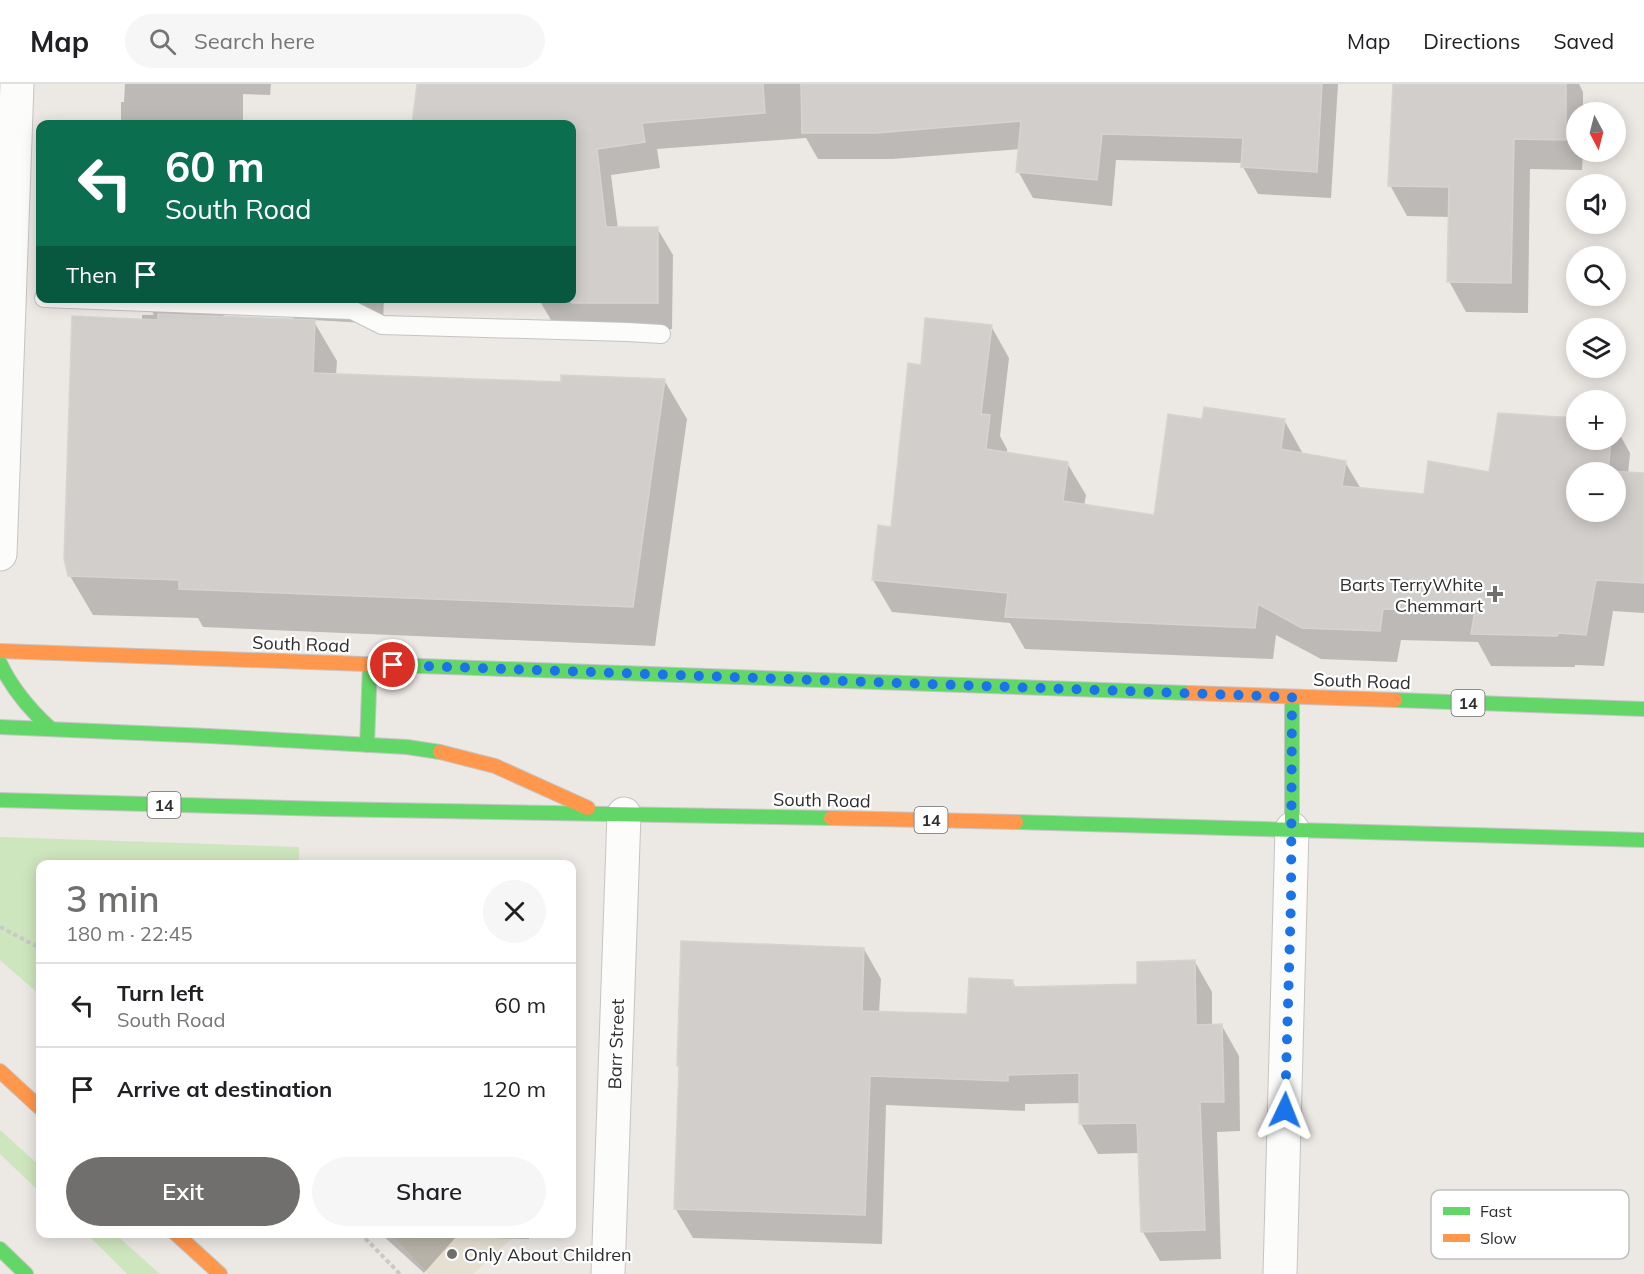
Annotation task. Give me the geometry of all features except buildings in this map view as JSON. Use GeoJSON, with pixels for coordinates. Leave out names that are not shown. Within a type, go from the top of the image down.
{"type":"FeatureCollection","features":[{"type":"Feature","properties":{"kind":"main road","name":"South Road"},"geometry":{"type":"LineString","coordinates":[[0,651],[1644,709]]}},
{"type":"Feature","properties":{"kind":"main road"},"geometry":{"type":"LineString","coordinates":[[0,663],[6,676],[25,703],[51,729]]}},
{"type":"Feature","properties":{"kind":"main road"},"geometry":{"type":"LineString","coordinates":[[367,745],[370,664]]}},
{"type":"Feature","properties":{"kind":"main road"},"geometry":{"type":"LineString","coordinates":[[1292,697],[1292,829]]}},
{"type":"Feature","properties":{"kind":"main road"},"geometry":{"type":"LineString","coordinates":[[0,727],[407,747],[440,752],[495,766],[612,814]]}},
{"type":"Feature","properties":{"kind":"main road","name":"South Road"},"geometry":{"type":"LineString","coordinates":[[0,800],[327,809],[765,816],[1644,840]]}},
{"type":"Feature","properties":{"kind":"main road"},"geometry":{"type":"LineString","coordinates":[[0,1071],[36,1104]]}},
{"type":"Feature","properties":{"kind":"main road"},"geometry":{"type":"LineString","coordinates":[[180,1238],[220,1274]]}},
{"type":"Feature","properties":{"kind":"main road"},"geometry":{"type":"LineString","coordinates":[[0,1249],[26,1274]]}},
{"type":"Feature","properties":{"kind":"street"},"geometry":{"type":"LineString","coordinates":[[0,554],[21,291],[17,84]]}},
{"type":"Feature","properties":{"kind":"street","name":"Barr Street"},"geometry":{"type":"LineString","coordinates":[[608,1274],[612,814]]}},
{"type":"Feature","properties":{"kind":"street"},"geometry":{"type":"LineString","coordinates":[[1280,1274],[1292,829]]}},
{"type":"Feature","properties":{"kind":"street"},"geometry":{"type":"LineString","coordinates":[[0,1268],[2,1274]]}},
{"type":"Feature","properties":{"kind":"lane"},"geometry":{"type":"LineString","coordinates":[[21,291],[36,292]]}},
{"type":"Feature","properties":{"kind":"lane"},"geometry":{"type":"LineString","coordinates":[[230,303],[352,310],[382,325],[661,334]]}},
{"type":"Feature","properties":{"kind":"path"},"geometry":{"type":"LineString","coordinates":[[0,927],[36,946]]}},
{"type":"Feature","properties":{"kind":"path"},"geometry":{"type":"LineString","coordinates":[[365,1238],[400,1274]]}},
{"type":"Feature","properties":{"kind":"shaded area","name":"Only About Children"},"geometry":{"type":"Polygon","coordinates":[[[395,1238],[513,1238],[473,1274],[429,1274],[395,1238]]]}},
{"type":"Feature","properties":{"kind":"green space"},"geometry":{"type":"Polygon","coordinates":[[[0,837],[299,847],[299,860],[36,860],[36,992],[0,960],[0,837]]]}},
{"type":"Feature","properties":{"kind":"green space"},"geometry":{"type":"Polygon","coordinates":[[[0,1130],[36,1162],[36,1188],[0,1154],[0,1130]]]}},
{"type":"Feature","properties":{"kind":"green space"},"geometry":{"type":"Polygon","coordinates":[[[91,1238],[120,1238],[160,1274],[127,1274],[91,1238]]]}},
{"type":"Feature","properties":{"kind":"traffic: fast"},"geometry":{"type":"LineString","coordinates":[[0,663],[22,699],[51,729]]}},
{"type":"Feature","properties":{"kind":"traffic: fast"},"geometry":{"type":"LineString","coordinates":[[367,745],[370,664]]}},
{"type":"Feature","properties":{"kind":"traffic: fast"},"geometry":{"type":"LineString","coordinates":[[392,665],[1189,693]]}},
{"type":"Feature","properties":{"kind":"traffic: fast"},"geometry":{"type":"LineString","coordinates":[[1292,697],[1292,829]]}},
{"type":"Feature","properties":{"kind":"traffic: fast"},"geometry":{"type":"LineString","coordinates":[[1395,700],[1644,709]]}},
{"type":"Feature","properties":{"kind":"traffic: fast"},"geometry":{"type":"LineString","coordinates":[[0,727],[407,747],[440,752]]}},
{"type":"Feature","properties":{"kind":"traffic: fast"},"geometry":{"type":"LineString","coordinates":[[0,800],[327,809],[831,818]]}},
{"type":"Feature","properties":{"kind":"traffic: fast"},"geometry":{"type":"LineString","coordinates":[[1016,822],[1644,840]]}},
{"type":"Feature","properties":{"kind":"traffic: fast"},"geometry":{"type":"LineString","coordinates":[[0,1249],[26,1274]]}},
{"type":"Feature","properties":{"kind":"traffic: slow"},"geometry":{"type":"LineString","coordinates":[[0,651],[392,665]]}},
{"type":"Feature","properties":{"kind":"traffic: slow"},"geometry":{"type":"LineString","coordinates":[[1189,693],[1395,700]]}},
{"type":"Feature","properties":{"kind":"traffic: slow"},"geometry":{"type":"LineString","coordinates":[[440,752],[495,766],[588,808]]}},
{"type":"Feature","properties":{"kind":"traffic: slow"},"geometry":{"type":"LineString","coordinates":[[831,818],[1016,822]]}},
{"type":"Feature","properties":{"kind":"traffic: slow"},"geometry":{"type":"LineString","coordinates":[[0,1071],[36,1104]]}},
{"type":"Feature","properties":{"kind":"traffic: slow"},"geometry":{"type":"LineString","coordinates":[[180,1238],[220,1274]]}},
{"type":"Feature","properties":{"kind":"place","name":"Barts TerryWhite Chemmart"},"geometry":{"type":"Point","coordinates":[1495,594]}},
{"type":"Feature","properties":{"kind":"place","name":"Only About Children"},"geometry":{"type":"Point","coordinates":[452,1254]}},
{"type":"Feature","properties":{"kind":"route"},"geometry":{"type":"LineString","coordinates":[[393,665],[1292,697],[1291,900],[1285,1110]]}}]}
